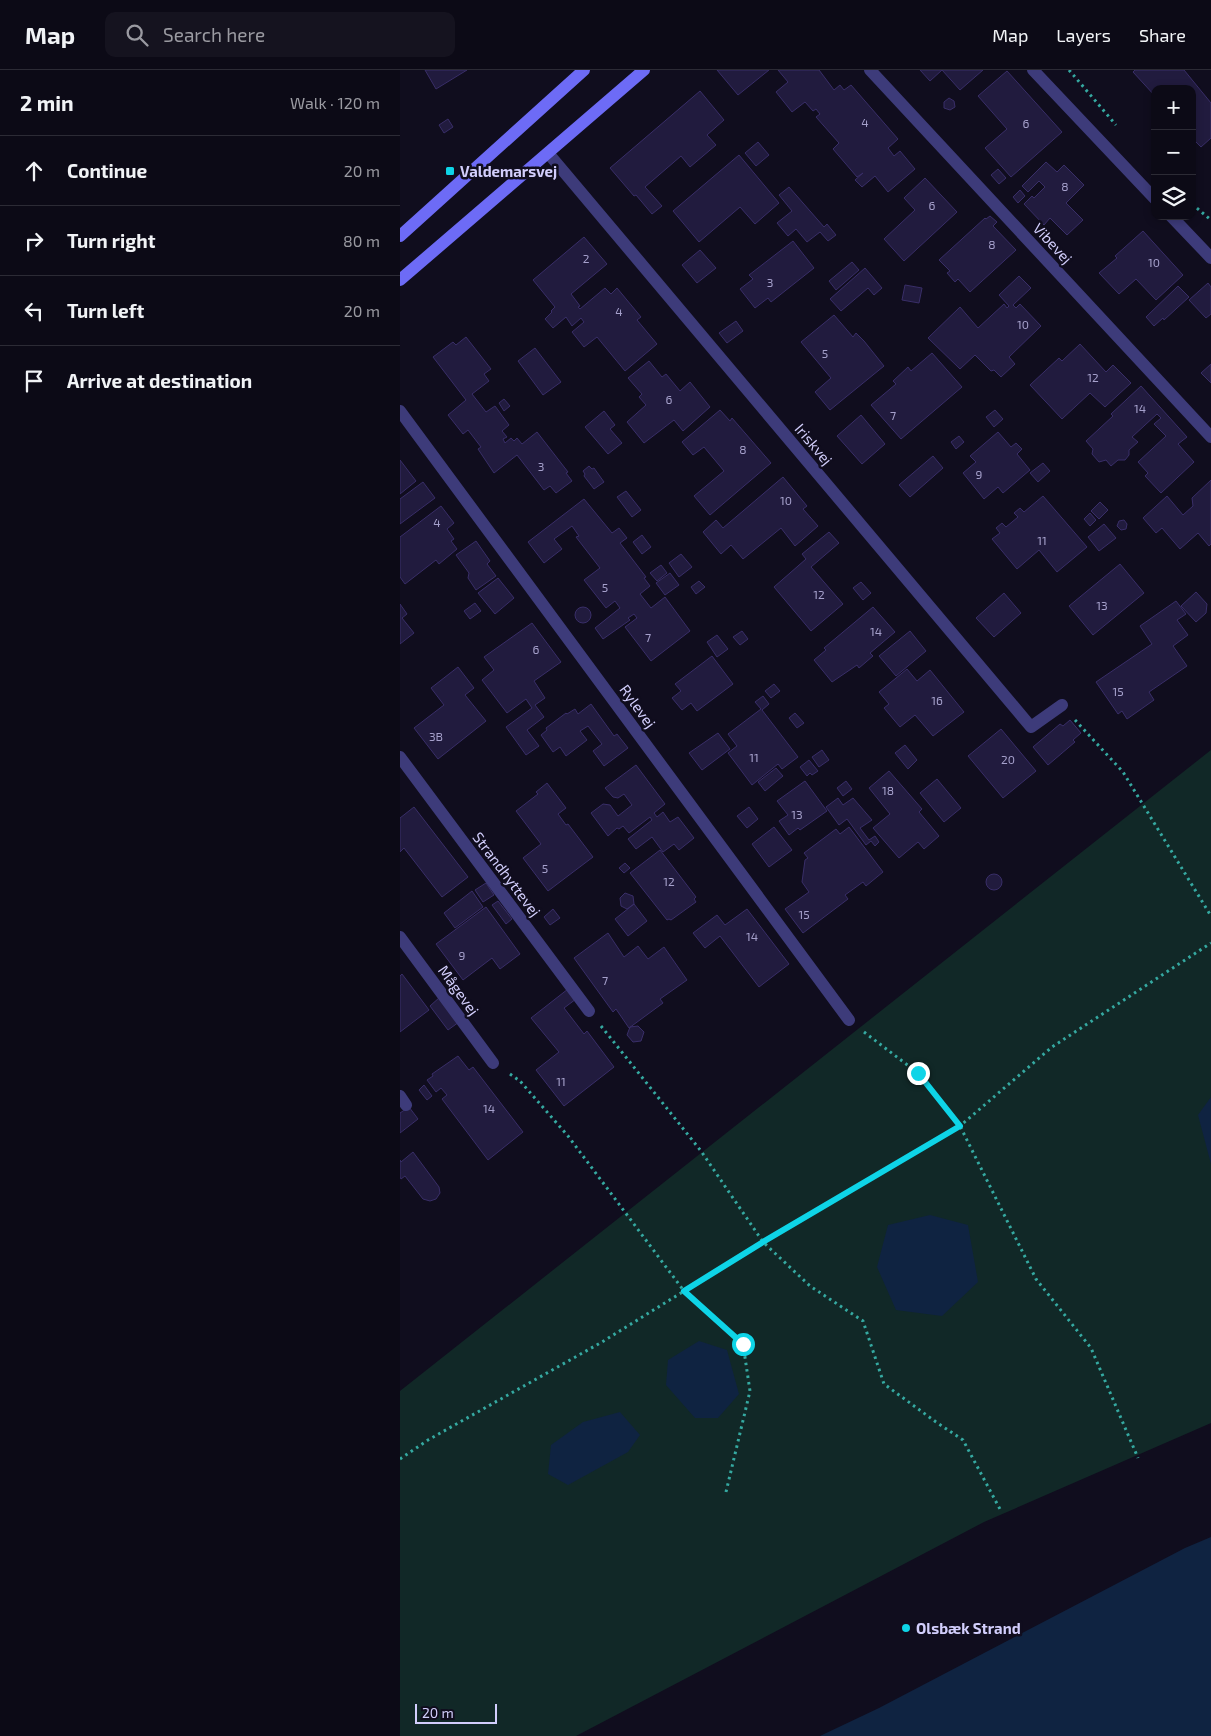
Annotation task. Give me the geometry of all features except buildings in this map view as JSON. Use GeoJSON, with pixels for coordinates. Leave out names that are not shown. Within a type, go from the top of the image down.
{"type":"FeatureCollection","features":[{"type":"Feature","properties":{"kind":"main road"},"geometry":{"type":"LineString","coordinates":[[400,236],[584,70]]}},
{"type":"Feature","properties":{"kind":"main road"},"geometry":{"type":"LineString","coordinates":[[400,280],[644,70]]}},
{"type":"Feature","properties":{"kind":"street","name":"Vibevej"},"geometry":{"type":"LineString","coordinates":[[870,70],[1211,437]]}},
{"type":"Feature","properties":{"kind":"street"},"geometry":{"type":"LineString","coordinates":[[1033,70],[1151,195]]}},
{"type":"Feature","properties":{"kind":"street","name":"Iriskvej"},"geometry":{"type":"LineString","coordinates":[[548,153],[1031,727],[1062,705]]}},
{"type":"Feature","properties":{"kind":"street"},"geometry":{"type":"LineString","coordinates":[[1175,220],[1211,258]]}},
{"type":"Feature","properties":{"kind":"street","name":"Rylevej"},"geometry":{"type":"LineString","coordinates":[[400,411],[849,1020]]}},
{"type":"Feature","properties":{"kind":"street","name":"Strandhyttevej"},"geometry":{"type":"LineString","coordinates":[[400,757],[589,1011]]}},
{"type":"Feature","properties":{"kind":"street","name":"Mågevej"},"geometry":{"type":"LineString","coordinates":[[400,937],[493,1062]]}},
{"type":"Feature","properties":{"kind":"path"},"geometry":{"type":"LineString","coordinates":[[1069,70],[1118,128]]}},
{"type":"Feature","properties":{"kind":"path"},"geometry":{"type":"LineString","coordinates":[[1196,207],[1211,220]]}},
{"type":"Feature","properties":{"kind":"path"},"geometry":{"type":"LineString","coordinates":[[1062,705],[1123,772],[1211,916]]}},
{"type":"Feature","properties":{"kind":"path"},"geometry":{"type":"LineString","coordinates":[[400,1459],[428,1440],[602,1342],[763,1242],[960,1126],[1052,1047],[1211,943]]}},
{"type":"Feature","properties":{"kind":"path"},"geometry":{"type":"LineString","coordinates":[[589,1011],[701,1151],[763,1242],[810,1286],[863,1321],[884,1384],[963,1440],[1001,1512]]}},
{"type":"Feature","properties":{"kind":"path"},"geometry":{"type":"LineString","coordinates":[[849,1020],[918,1073],[960,1126],[1036,1278],[1091,1348],[1138,1458]]}},
{"type":"Feature","properties":{"kind":"path"},"geometry":{"type":"LineString","coordinates":[[493,1062],[520,1081],[568,1136],[684,1291],[743,1344],[750,1391],[726,1492]]}},
{"type":"Feature","properties":{"kind":"green space"},"geometry":{"type":"Polygon","coordinates":[[[1211,750],[1211,1423],[984,1522],[576,1736],[400,1736],[400,1391],[1211,750]]]}},
{"type":"Feature","properties":{"kind":"water"},"geometry":{"type":"Polygon","coordinates":[[[1211,1097],[1211,1164],[1198,1115],[1211,1097]]]}},
{"type":"Feature","properties":{"kind":"water"},"geometry":{"type":"Polygon","coordinates":[[[930,1215],[968,1225],[978,1282],[942,1316],[896,1310],[877,1267],[888,1225],[930,1215]]]}},
{"type":"Feature","properties":{"kind":"water"},"geometry":{"type":"Polygon","coordinates":[[[699,1341],[727,1350],[739,1394],[718,1418],[695,1418],[666,1385],[668,1360],[699,1341]]]}},
{"type":"Feature","properties":{"kind":"water"},"geometry":{"type":"Polygon","coordinates":[[[620,1412],[640,1435],[628,1452],[568,1485],[548,1474],[551,1445],[583,1422],[620,1412]]]}},
{"type":"Feature","properties":{"kind":"water"},"geometry":{"type":"Polygon","coordinates":[[[1211,1537],[1211,1736],[820,1736],[879,1708],[1185,1548],[1211,1537]]]}},
{"type":"Feature","properties":{"kind":"place","name":"Valdemarsvej"},"geometry":{"type":"Point","coordinates":[450,171]}},
{"type":"Feature","properties":{"kind":"place","name":"Olsbæk Strand"},"geometry":{"type":"Point","coordinates":[906,1628]}},
{"type":"Feature","properties":{"kind":"route"},"geometry":{"type":"LineString","coordinates":[[743,1344],[684,1291],[763,1242],[960,1126],[918,1073]]}}]}
